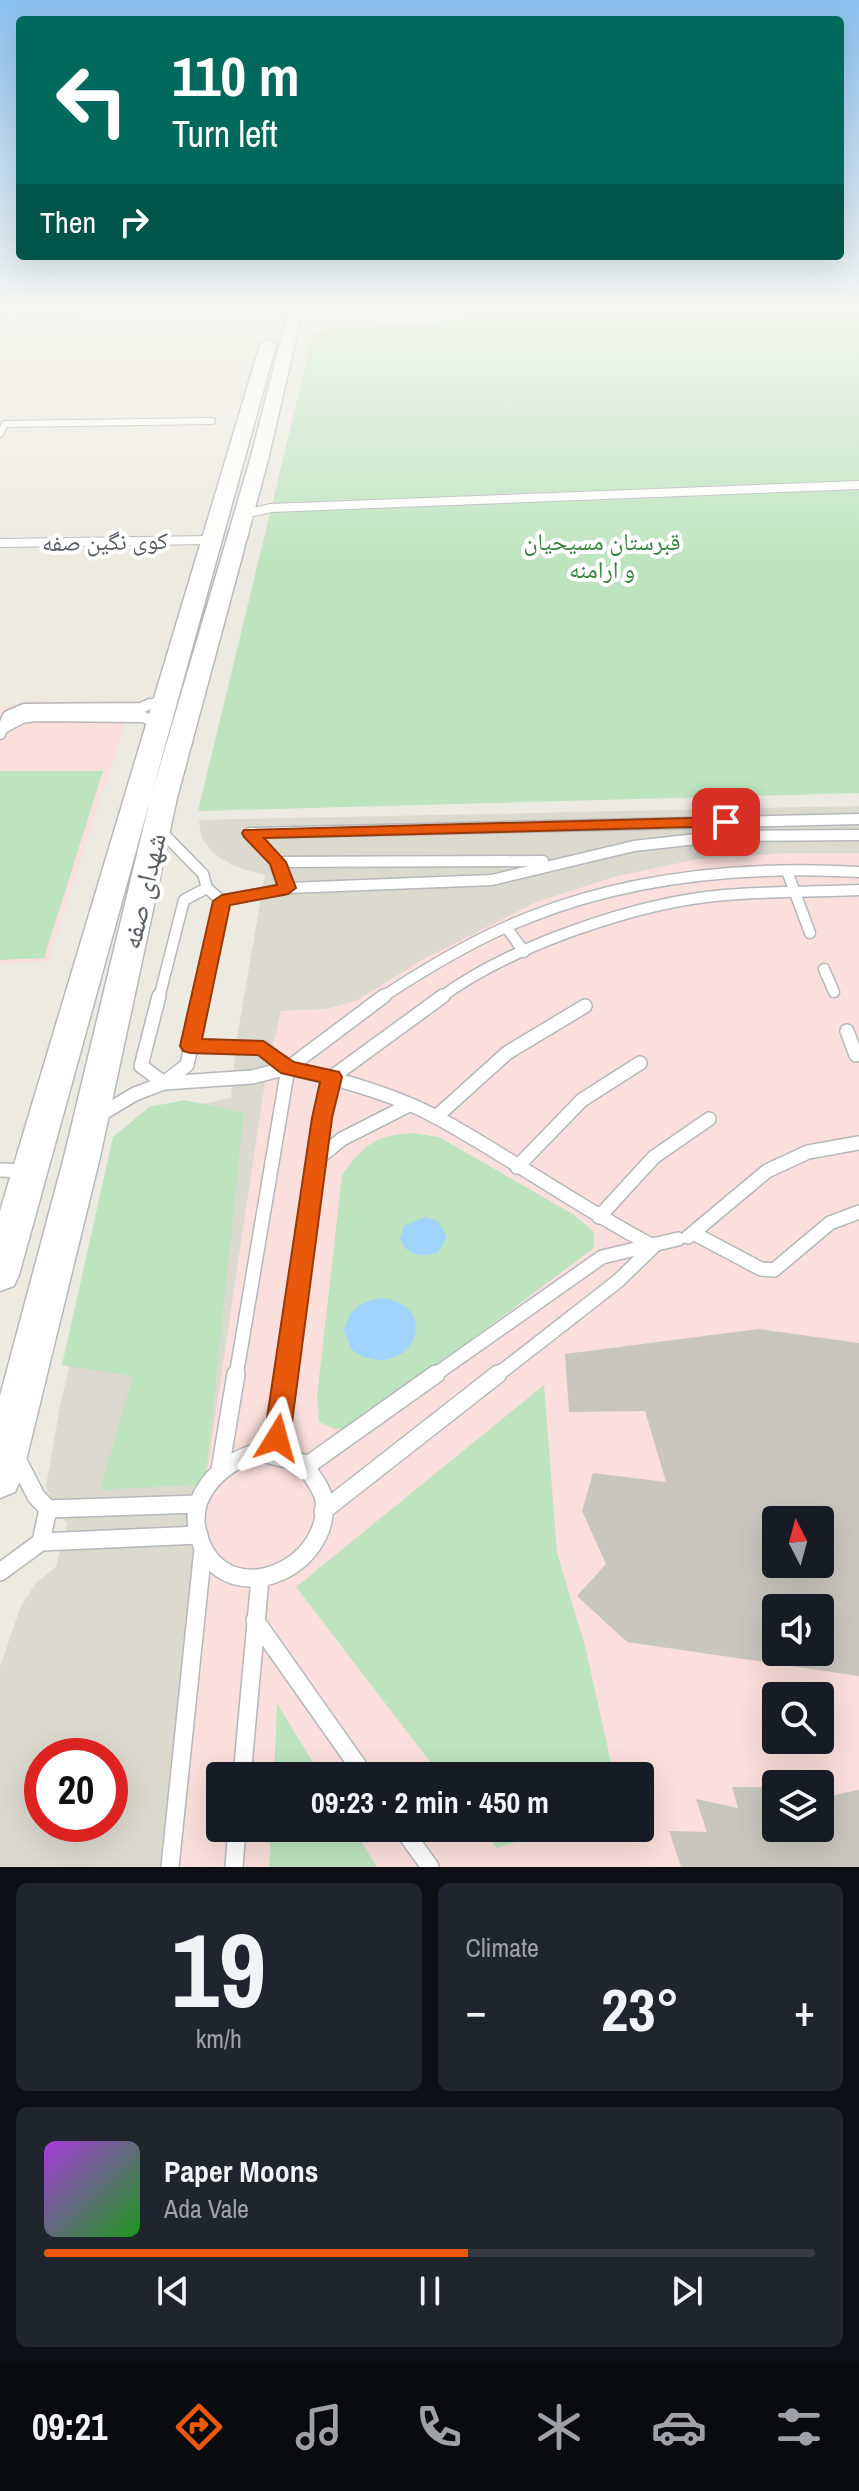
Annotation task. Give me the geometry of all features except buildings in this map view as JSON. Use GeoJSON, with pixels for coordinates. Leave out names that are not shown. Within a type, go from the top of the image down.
{"type":"FeatureCollection","features":[{"type":"Feature","properties":{"kind":"main road","name":"شهدای صفه"},"geometry":{"type":"LineString","coordinates":[[0,1477],[91,1121],[158,828],[246,505],[262,395]]}},
{"type":"Feature","properties":{"kind":"main road","name":"شهدای صفه"},"geometry":{"type":"LineString","coordinates":[[0,1275],[210,540],[266,395]]}},
{"type":"Feature","properties":{"kind":"lane"},"geometry":{"type":"LineString","coordinates":[[0,434],[5,424],[212,421]]}},
{"type":"Feature","properties":{"kind":"lane"},"geometry":{"type":"LineString","coordinates":[[246,505],[271,508],[859,484]]}},
{"type":"Feature","properties":{"kind":"lane"},"geometry":{"type":"LineString","coordinates":[[246,505],[859,484]]}},
{"type":"Feature","properties":{"kind":"lane","name":"کوی نگین صفه"},"geometry":{"type":"LineString","coordinates":[[0,543],[210,540]]}},
{"type":"Feature","properties":{"kind":"lane"},"geometry":{"type":"LineString","coordinates":[[1,731],[8,716],[24,709],[141,708],[161,711]]}},
{"type":"Feature","properties":{"kind":"lane"},"geometry":{"type":"LineString","coordinates":[[1,731],[22,718],[35,716],[144,717],[161,711]]}},
{"type":"Feature","properties":{"kind":"lane"},"geometry":{"type":"LineString","coordinates":[[288,888],[277,862],[250,833],[859,819]]}},
{"type":"Feature","properties":{"kind":"lane"},"geometry":{"type":"LineString","coordinates":[[158,828],[203,874],[207,888],[222,901]]}},
{"type":"Feature","properties":{"kind":"lane"},"geometry":{"type":"LineString","coordinates":[[222,901],[288,888],[492,880],[560,861],[634,846],[723,836],[859,835]]}},
{"type":"Feature","properties":{"kind":"lane"},"geometry":{"type":"LineString","coordinates":[[277,862],[560,861]]}},
{"type":"Feature","properties":{"kind":"lane"},"geometry":{"type":"LineString","coordinates":[[220,1470],[288,1068],[348,1018],[434,963],[533,916],[632,889],[710,876],[787,871],[859,872]]}},
{"type":"Feature","properties":{"kind":"lane"},"geometry":{"type":"LineString","coordinates":[[787,871],[810,933]]}},
{"type":"Feature","properties":{"kind":"lane"},"geometry":{"type":"LineString","coordinates":[[164,1083],[141,1066],[184,900],[207,888]]}},
{"type":"Feature","properties":{"kind":"lane"},"geometry":{"type":"LineString","coordinates":[[274,1455],[316,1160],[332,1077],[456,986],[552,938],[653,908],[722,895],[859,890]]}},
{"type":"Feature","properties":{"kind":"lane"},"geometry":{"type":"LineString","coordinates":[[164,1083],[187,1065],[222,901]]}},
{"type":"Feature","properties":{"kind":"lane"},"geometry":{"type":"LineString","coordinates":[[507,928],[524,952]]}},
{"type":"Feature","properties":{"kind":"lane"},"geometry":{"type":"LineString","coordinates":[[824,969],[834,992]]}},
{"type":"Feature","properties":{"kind":"lane"},"geometry":{"type":"LineString","coordinates":[[436,1117],[507,1053],[585,1006]]}},
{"type":"Feature","properties":{"kind":"lane"},"geometry":{"type":"LineString","coordinates":[[847,1031],[856,1055]]}},
{"type":"Feature","properties":{"kind":"lane"},"geometry":{"type":"LineString","coordinates":[[190,1046],[263,1048],[288,1068]]}},
{"type":"Feature","properties":{"kind":"lane"},"geometry":{"type":"LineString","coordinates":[[517,1167],[582,1100],[640,1063]]}},
{"type":"Feature","properties":{"kind":"lane"},"geometry":{"type":"LineString","coordinates":[[91,1121],[135,1094],[164,1083],[252,1077],[288,1068],[332,1077],[436,1117],[599,1217],[653,1246]]}},
{"type":"Feature","properties":{"kind":"lane"},"geometry":{"type":"LineString","coordinates":[[316,1160],[342,1139],[407,1106]]}},
{"type":"Feature","properties":{"kind":"lane"},"geometry":{"type":"LineString","coordinates":[[599,1217],[654,1157],[709,1119]]}},
{"type":"Feature","properties":{"kind":"lane"},"geometry":{"type":"LineString","coordinates":[[305,1467],[602,1257],[687,1237],[767,1171],[808,1152],[859,1143]]}},
{"type":"Feature","properties":{"kind":"lane"},"geometry":{"type":"LineString","coordinates":[[0,1170],[29,1171]]}},
{"type":"Feature","properties":{"kind":"lane"},"geometry":{"type":"LineString","coordinates":[[687,1237],[761,1269],[774,1270],[830,1223],[859,1212]]}},
{"type":"Feature","properties":{"kind":"lane"},"geometry":{"type":"LineString","coordinates":[[323,1511],[618,1281],[653,1246]]}},
{"type":"Feature","properties":{"kind":"lane"},"geometry":{"type":"LineString","coordinates":[[8,1443],[36,1496],[48,1509],[198,1504]]}},
{"type":"Feature","properties":{"kind":"lane"},"geometry":{"type":"LineString","coordinates":[[170,1867],[201,1542],[196,1517],[198,1504],[213,1476],[244,1456],[258,1452],[303,1463],[324,1498],[317,1537],[306,1556],[288,1570],[260,1579],[240,1580],[225,1574],[201,1542]]}},
{"type":"Feature","properties":{"kind":"lane"},"geometry":{"type":"LineString","coordinates":[[41,1542],[48,1509]]}},
{"type":"Feature","properties":{"kind":"lane"},"geometry":{"type":"LineString","coordinates":[[0,1572],[41,1542],[201,1542]]}},
{"type":"Feature","properties":{"kind":"lane"},"geometry":{"type":"LineString","coordinates":[[243,1762],[260,1579]]}},
{"type":"Feature","properties":{"kind":"lane"},"geometry":{"type":"LineString","coordinates":[[255,1620],[355,1762]]}},
{"type":"Feature","properties":{"kind":"lane"},"geometry":{"type":"LineString","coordinates":[[234,1867],[236,1842]]}},
{"type":"Feature","properties":{"kind":"lane"},"geometry":{"type":"LineString","coordinates":[[412,1842],[430,1867]]}},
{"type":"Feature","properties":{"kind":"shaded area"},"geometry":{"type":"Polygon","coordinates":[[[32,701],[132,702],[48,961],[0,964],[0,708],[32,701]]]}},
{"type":"Feature","properties":{"kind":"shaded area"},"geometry":{"type":"Polygon","coordinates":[[[859,806],[859,1867],[0,1867],[0,1666],[21,1606],[36,1583],[56,1567],[67,1523],[56,1512],[46,1486],[61,1401],[93,1272],[188,1107],[231,1098],[236,1044],[265,875],[234,866],[214,854],[201,837],[199,820],[859,806]]]}},
{"type":"Feature","properties":{"kind":"shaded area"},"geometry":{"type":"Polygon","coordinates":[[[789,853],[859,853],[859,1867],[164,1867],[205,1484],[266,1075],[281,1011],[325,1009],[356,1001],[424,959],[536,902],[617,876],[698,859],[789,853]]]}},
{"type":"Feature","properties":{"kind":"green space","name":"قبرستان مسیحیان و ارامنه"},"geometry":{"type":"Polygon","coordinates":[[[299,395],[859,395],[859,793],[198,811],[299,395]]]}},
{"type":"Feature","properties":{"kind":"green space"},"geometry":{"type":"Polygon","coordinates":[[[0,771],[103,771],[44,958],[0,960],[0,771]]]}},
{"type":"Feature","properties":{"kind":"green space"},"geometry":{"type":"Polygon","coordinates":[[[185,1100],[244,1113],[205,1484],[100,1490],[133,1376],[62,1365],[113,1137],[149,1107],[185,1100]]]}},
{"type":"Feature","properties":{"kind":"green space"},"geometry":{"type":"Polygon","coordinates":[[[412,1133],[439,1137],[574,1215],[594,1232],[594,1248],[354,1427],[335,1429],[319,1422],[317,1396],[342,1175],[356,1156],[371,1144],[388,1136],[412,1133]]]}},
{"type":"Feature","properties":{"kind":"green space"},"geometry":{"type":"Polygon","coordinates":[[[544,1385],[557,1553],[585,1646],[611,1762],[430,1762],[296,1587],[544,1385]]]}},
{"type":"Feature","properties":{"kind":"green space"},"geometry":{"type":"Polygon","coordinates":[[[277,1703],[313,1762],[275,1762],[277,1703]]]}},
{"type":"Feature","properties":{"kind":"green space"},"geometry":{"type":"Polygon","coordinates":[[[270,1842],[362,1842],[377,1867],[269,1867],[270,1842]]]}},
{"type":"Feature","properties":{"kind":"green space"},"geometry":{"type":"Polygon","coordinates":[[[492,1842],[516,1842],[497,1848],[492,1842]]]}},
{"type":"Feature","properties":{"kind":"water"},"geometry":{"type":"Polygon","coordinates":[[[425,1217],[438,1221],[447,1237],[438,1252],[421,1255],[406,1249],[400,1239],[404,1226],[425,1217]]]}},
{"type":"Feature","properties":{"kind":"water"},"geometry":{"type":"Polygon","coordinates":[[[382,1298],[402,1305],[413,1316],[416,1329],[412,1342],[402,1353],[388,1359],[371,1359],[352,1350],[344,1331],[352,1312],[368,1301],[382,1298]]]}},
{"type":"Feature","properties":{"kind":"route"},"geometry":{"type":"LineString","coordinates":[[277,1438],[322,1118],[332,1077],[288,1068],[263,1048],[190,1046],[222,901],[288,888],[277,862],[250,833],[726,822]]}}]}
